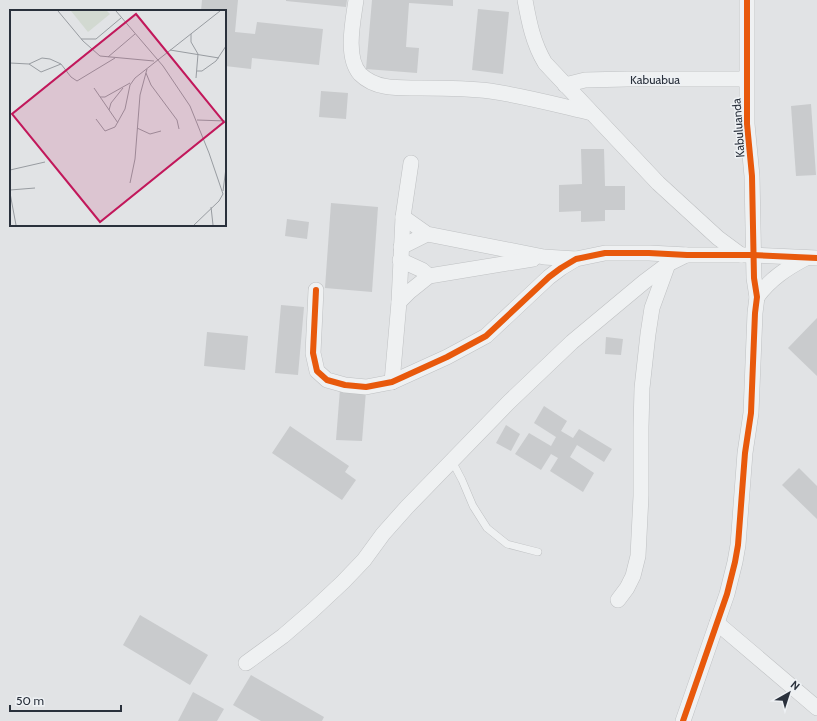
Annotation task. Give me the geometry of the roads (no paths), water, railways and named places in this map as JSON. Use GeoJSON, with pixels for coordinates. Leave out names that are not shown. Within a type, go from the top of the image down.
{"type":"FeatureCollection","features":[{"type":"Feature","properties":{"kind":"street"},"geometry":{"type":"LineString","coordinates":[[356,0],[351,44],[355,66],[367,80],[390,88],[460,88],[491,91],[592,113]]}},
{"type":"Feature","properties":{"kind":"street"},"geometry":{"type":"LineString","coordinates":[[525,0],[533,38],[538,51],[545,63],[565,86],[663,187],[718,238],[747,255]]}},
{"type":"Feature","properties":{"kind":"street","name":"Kabuluanda"},"geometry":{"type":"LineString","coordinates":[[747,0],[747,124],[752,176],[747,255],[758,297]]}},
{"type":"Feature","properties":{"kind":"street"},"geometry":{"type":"LineString","coordinates":[[581,102],[585,80]]}},
{"type":"Feature","properties":{"kind":"street","name":"Kabuabua"},"geometry":{"type":"LineString","coordinates":[[565,86],[585,80],[746,80]]}},
{"type":"Feature","properties":{"kind":"street"},"geometry":{"type":"LineString","coordinates":[[392,382],[403,217],[411,163]]}},
{"type":"Feature","properties":{"kind":"street"},"geometry":{"type":"LineString","coordinates":[[403,217],[427,234],[544,257],[576,259],[605,254],[649,252],[687,255],[747,255],[812,258]]}},
{"type":"Feature","properties":{"kind":"street"},"geometry":{"type":"LineString","coordinates":[[401,254],[427,234]]}},
{"type":"Feature","properties":{"kind":"street"},"geometry":{"type":"LineString","coordinates":[[401,254],[429,276]]}},
{"type":"Feature","properties":{"kind":"street"},"geometry":{"type":"LineString","coordinates":[[246,663],[312,611],[343,582],[364,560],[382,534],[509,402],[572,342],[644,282],[668,264],[687,255]]}},
{"type":"Feature","properties":{"kind":"street"},"geometry":{"type":"LineString","coordinates":[[398,302],[408,292],[429,276],[544,257]]}},
{"type":"Feature","properties":{"kind":"street"},"geometry":{"type":"LineString","coordinates":[[683,721],[727,594],[735,562],[738,545],[743,475],[751,413],[755,313],[758,297],[773,279],[794,264],[812,258]]}},
{"type":"Feature","properties":{"kind":"street"},"geometry":{"type":"LineString","coordinates":[[316,290],[313,353],[317,371],[327,380],[345,385],[366,387],[392,382],[447,357],[486,336],[549,277],[576,259]]}},
{"type":"Feature","properties":{"kind":"street"},"geometry":{"type":"LineString","coordinates":[[618,600],[627,588],[633,576],[638,556],[641,496],[642,388],[652,308],[668,264]]}},
{"type":"Feature","properties":{"kind":"street"},"geometry":{"type":"LineString","coordinates":[[717,623],[817,708]]}},
{"type":"Feature","properties":{"kind":"lane"},"geometry":{"type":"LineString","coordinates":[[452,461],[473,506],[487,528],[507,544],[538,552]]}}]}
